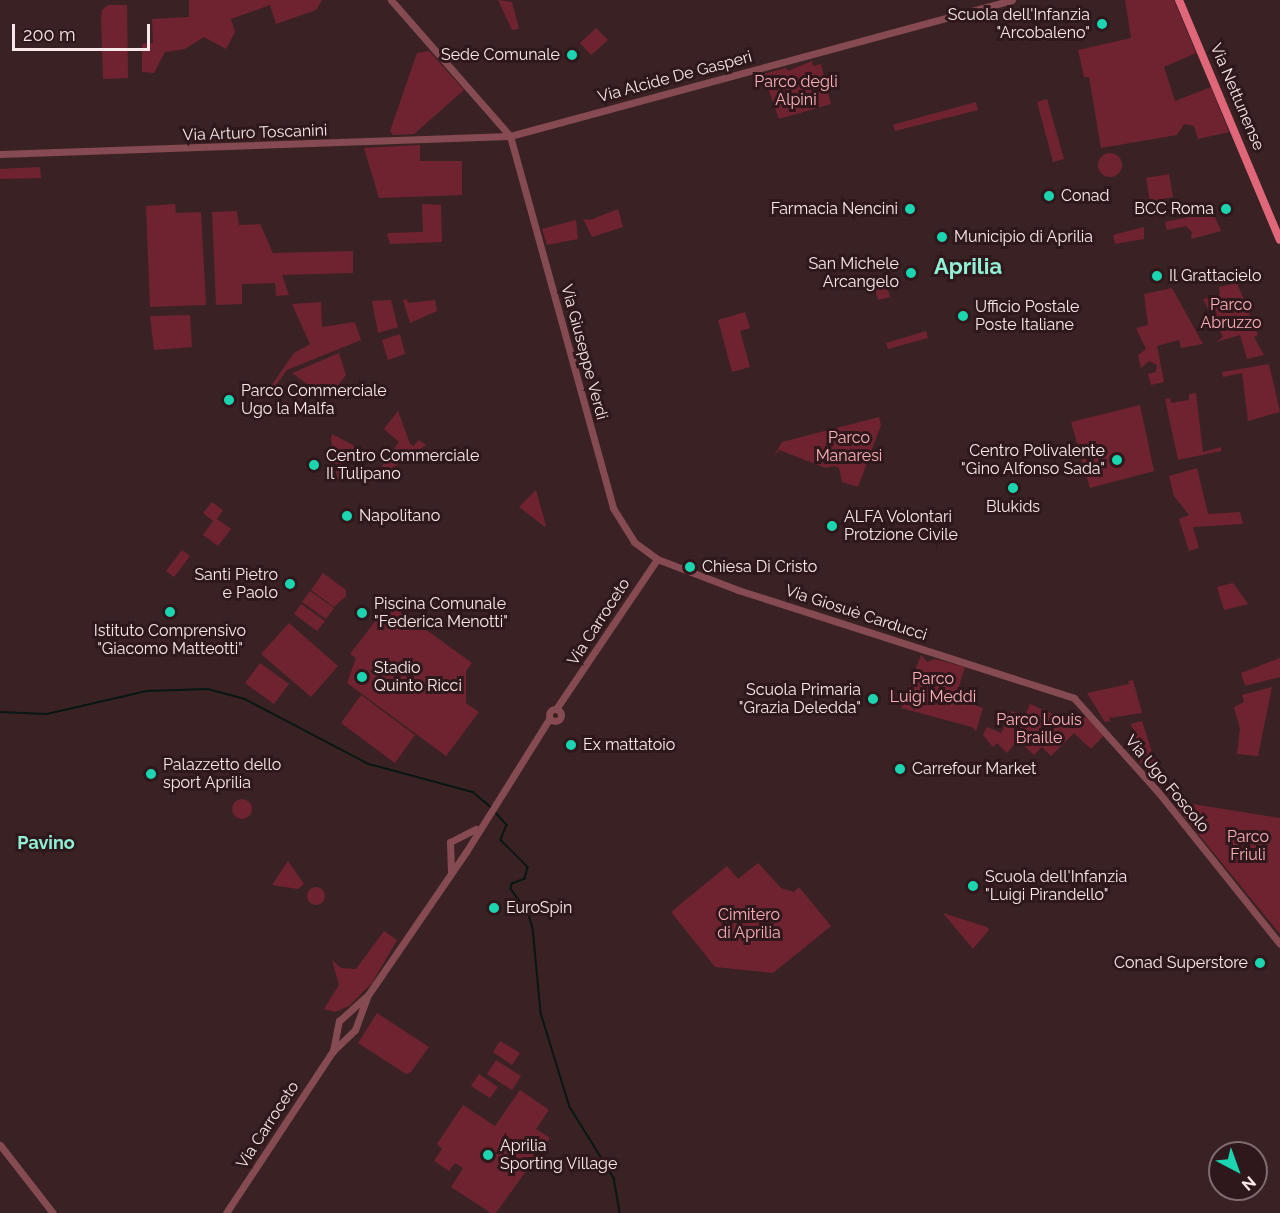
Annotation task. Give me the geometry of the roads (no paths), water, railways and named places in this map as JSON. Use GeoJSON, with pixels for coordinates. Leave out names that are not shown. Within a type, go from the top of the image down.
{"type":"FeatureCollection","features":[{"type":"Feature","properties":{"kind":"main road","name":"Via Nettunense"},"geometry":{"type":"LineString","coordinates":[[1179,0],[1280,240]]}},
{"type":"Feature","properties":{"kind":"street"},"geometry":{"type":"LineString","coordinates":[[391,0],[510,135]]}},
{"type":"Feature","properties":{"kind":"street","name":"Via Alcide De Gasperi"},"geometry":{"type":"LineString","coordinates":[[510,135],[1012,0]]}},
{"type":"Feature","properties":{"kind":"street","name":"Via Arturo Toscanini"},"geometry":{"type":"LineString","coordinates":[[0,154],[510,135]]}},
{"type":"Feature","properties":{"kind":"street","name":"Via Giuseppe Verdi"},"geometry":{"type":"LineString","coordinates":[[510,135],[615,513],[634,542],[657,559]]}},
{"type":"Feature","properties":{"kind":"street","name":"Via Giosuè Carducci"},"geometry":{"type":"LineString","coordinates":[[657,559],[738,590],[1049,688]]}},
{"type":"Feature","properties":{"kind":"street","name":"Via Carroceto"},"geometry":{"type":"LineString","coordinates":[[226,1213],[333,1052],[347,1034],[355,1030],[368,995],[466,851],[494,804],[657,559]]}},
{"type":"Feature","properties":{"kind":"street","name":"Via Ugo Foscolo"},"geometry":{"type":"LineString","coordinates":[[1049,688],[1079,701],[1279,941]]}},
{"type":"Feature","properties":{"kind":"street","name":"Via Carroceto"},"geometry":{"type":"LineString","coordinates":[[451,852],[451,840],[463,837],[481,825]]}},
{"type":"Feature","properties":{"kind":"street"},"geometry":{"type":"LineString","coordinates":[[450,873],[451,852],[466,851],[463,837]]}},
{"type":"Feature","properties":{"kind":"street","name":"Via Carroceto"},"geometry":{"type":"LineString","coordinates":[[333,1052],[343,1016],[368,995]]}},
{"type":"Feature","properties":{"kind":"street"},"geometry":{"type":"LineString","coordinates":[[343,1016],[352,1016],[357,1022]]}},
{"type":"Feature","properties":{"kind":"street"},"geometry":{"type":"LineString","coordinates":[[339,1029],[347,1034]]}},
{"type":"Feature","properties":{"kind":"street"},"geometry":{"type":"LineString","coordinates":[[0,1145],[53,1213]]}},
{"type":"Feature","properties":{"kind":"waterway"},"geometry":{"type":"LineString","coordinates":[[0,712],[47,714],[147,691],[208,689],[245,699],[369,764],[473,792],[491,807]]}},
{"type":"Feature","properties":{"kind":"waterway"},"geometry":{"type":"LineString","coordinates":[[494,811],[507,825],[501,840],[528,867],[525,879],[512,884],[511,889],[528,912],[533,928],[541,1013],[570,1107],[614,1178],[620,1213]]}},
{"type":"Feature","properties":{"kind":"place","name":"Scuola dell'Infanzia \"Arcobaleno\""},"geometry":{"type":"Point","coordinates":[1102,24]}},
{"type":"Feature","properties":{"kind":"place","name":"Sede Comunale"},"geometry":{"type":"Point","coordinates":[572,55]}},
{"type":"Feature","properties":{"kind":"place","name":"Conad"},"geometry":{"type":"Point","coordinates":[1049,196]}},
{"type":"Feature","properties":{"kind":"place","name":"Farmacia Nencini"},"geometry":{"type":"Point","coordinates":[910,209]}},
{"type":"Feature","properties":{"kind":"place","name":"BCC Roma"},"geometry":{"type":"Point","coordinates":[1226,209]}},
{"type":"Feature","properties":{"kind":"place","name":"Municipio di Aprilia"},"geometry":{"type":"Point","coordinates":[942,237]}},
{"type":"Feature","properties":{"kind":"place","name":"San Michele Arcangelo"},"geometry":{"type":"Point","coordinates":[911,273]}},
{"type":"Feature","properties":{"kind":"place","name":"Il Grattacielo"},"geometry":{"type":"Point","coordinates":[1157,276]}},
{"type":"Feature","properties":{"kind":"place","name":"Ufficio Postale Poste Italiane"},"geometry":{"type":"Point","coordinates":[963,316]}},
{"type":"Feature","properties":{"kind":"place","name":"Parco Commerciale Ugo la Malfa"},"geometry":{"type":"Point","coordinates":[229,400]}},
{"type":"Feature","properties":{"kind":"place","name":"Centro Polivalente \"Gino Alfonso Sada\""},"geometry":{"type":"Point","coordinates":[1117,460]}},
{"type":"Feature","properties":{"kind":"place","name":"Centro Commerciale Il Tulipano"},"geometry":{"type":"Point","coordinates":[314,465]}},
{"type":"Feature","properties":{"kind":"place","name":"Blukids"},"geometry":{"type":"Point","coordinates":[1013,488]}},
{"type":"Feature","properties":{"kind":"place","name":"Napolitano"},"geometry":{"type":"Point","coordinates":[347,516]}},
{"type":"Feature","properties":{"kind":"place","name":"ALFA Volontari Protzione Civile"},"geometry":{"type":"Point","coordinates":[832,526]}},
{"type":"Feature","properties":{"kind":"place","name":"Chiesa Di Cristo"},"geometry":{"type":"Point","coordinates":[690,567]}},
{"type":"Feature","properties":{"kind":"place","name":"Santi Pietro e Paolo"},"geometry":{"type":"Point","coordinates":[290,584]}},
{"type":"Feature","properties":{"kind":"place","name":"Istituto Comprensivo \"Giacomo Matteotti\""},"geometry":{"type":"Point","coordinates":[170,612]}},
{"type":"Feature","properties":{"kind":"place","name":"Piscina Comunale \"Federica Menotti\""},"geometry":{"type":"Point","coordinates":[362,613]}},
{"type":"Feature","properties":{"kind":"place","name":"Stadio Quinto Ricci"},"geometry":{"type":"Point","coordinates":[362,677]}},
{"type":"Feature","properties":{"kind":"place","name":"Scuola Primaria \"Grazia Deledda\""},"geometry":{"type":"Point","coordinates":[873,699]}},
{"type":"Feature","properties":{"kind":"place","name":"Ex mattatoio"},"geometry":{"type":"Point","coordinates":[571,745]}},
{"type":"Feature","properties":{"kind":"place","name":"Carrefour Market"},"geometry":{"type":"Point","coordinates":[900,769]}},
{"type":"Feature","properties":{"kind":"place","name":"Palazzetto dello sport Aprilia"},"geometry":{"type":"Point","coordinates":[151,774]}},
{"type":"Feature","properties":{"kind":"place","name":"Scuola dell'Infanzia \"Luigi Pirandello\""},"geometry":{"type":"Point","coordinates":[973,886]}},
{"type":"Feature","properties":{"kind":"place","name":"EuroSpin"},"geometry":{"type":"Point","coordinates":[494,908]}},
{"type":"Feature","properties":{"kind":"place","name":"Conad Superstore"},"geometry":{"type":"Point","coordinates":[1260,963]}},
{"type":"Feature","properties":{"kind":"place","name":"Aprilia Sporting Village"},"geometry":{"type":"Point","coordinates":[488,1155]}},
{"type":"Feature","properties":{"kind":"district","name":"Aprilia"},"geometry":{"type":"Point","coordinates":[968,267]}},
{"type":"Feature","properties":{"kind":"district","name":"Pavino"},"geometry":{"type":"Point","coordinates":[46,843]}},
{"type":"Feature","properties":{"kind":"park label","name":"Parco degli Alpini"},"geometry":{"type":"Point","coordinates":[796,91]}},
{"type":"Feature","properties":{"kind":"park label","name":"Parco Abruzzo"},"geometry":{"type":"Point","coordinates":[1231,314]}},
{"type":"Feature","properties":{"kind":"park label","name":"Parco Manaresi"},"geometry":{"type":"Point","coordinates":[849,447]}},
{"type":"Feature","properties":{"kind":"park label","name":"Parco Luigi Meddi"},"geometry":{"type":"Point","coordinates":[933,688]}},
{"type":"Feature","properties":{"kind":"park label","name":"Parco Louis Braille"},"geometry":{"type":"Point","coordinates":[1039,729]}},
{"type":"Feature","properties":{"kind":"park label","name":"Parco Friuli"},"geometry":{"type":"Point","coordinates":[1248,846]}},
{"type":"Feature","properties":{"kind":"park label","name":"Cimitero di Aprilia"},"geometry":{"type":"Point","coordinates":[749,924]}}]}
